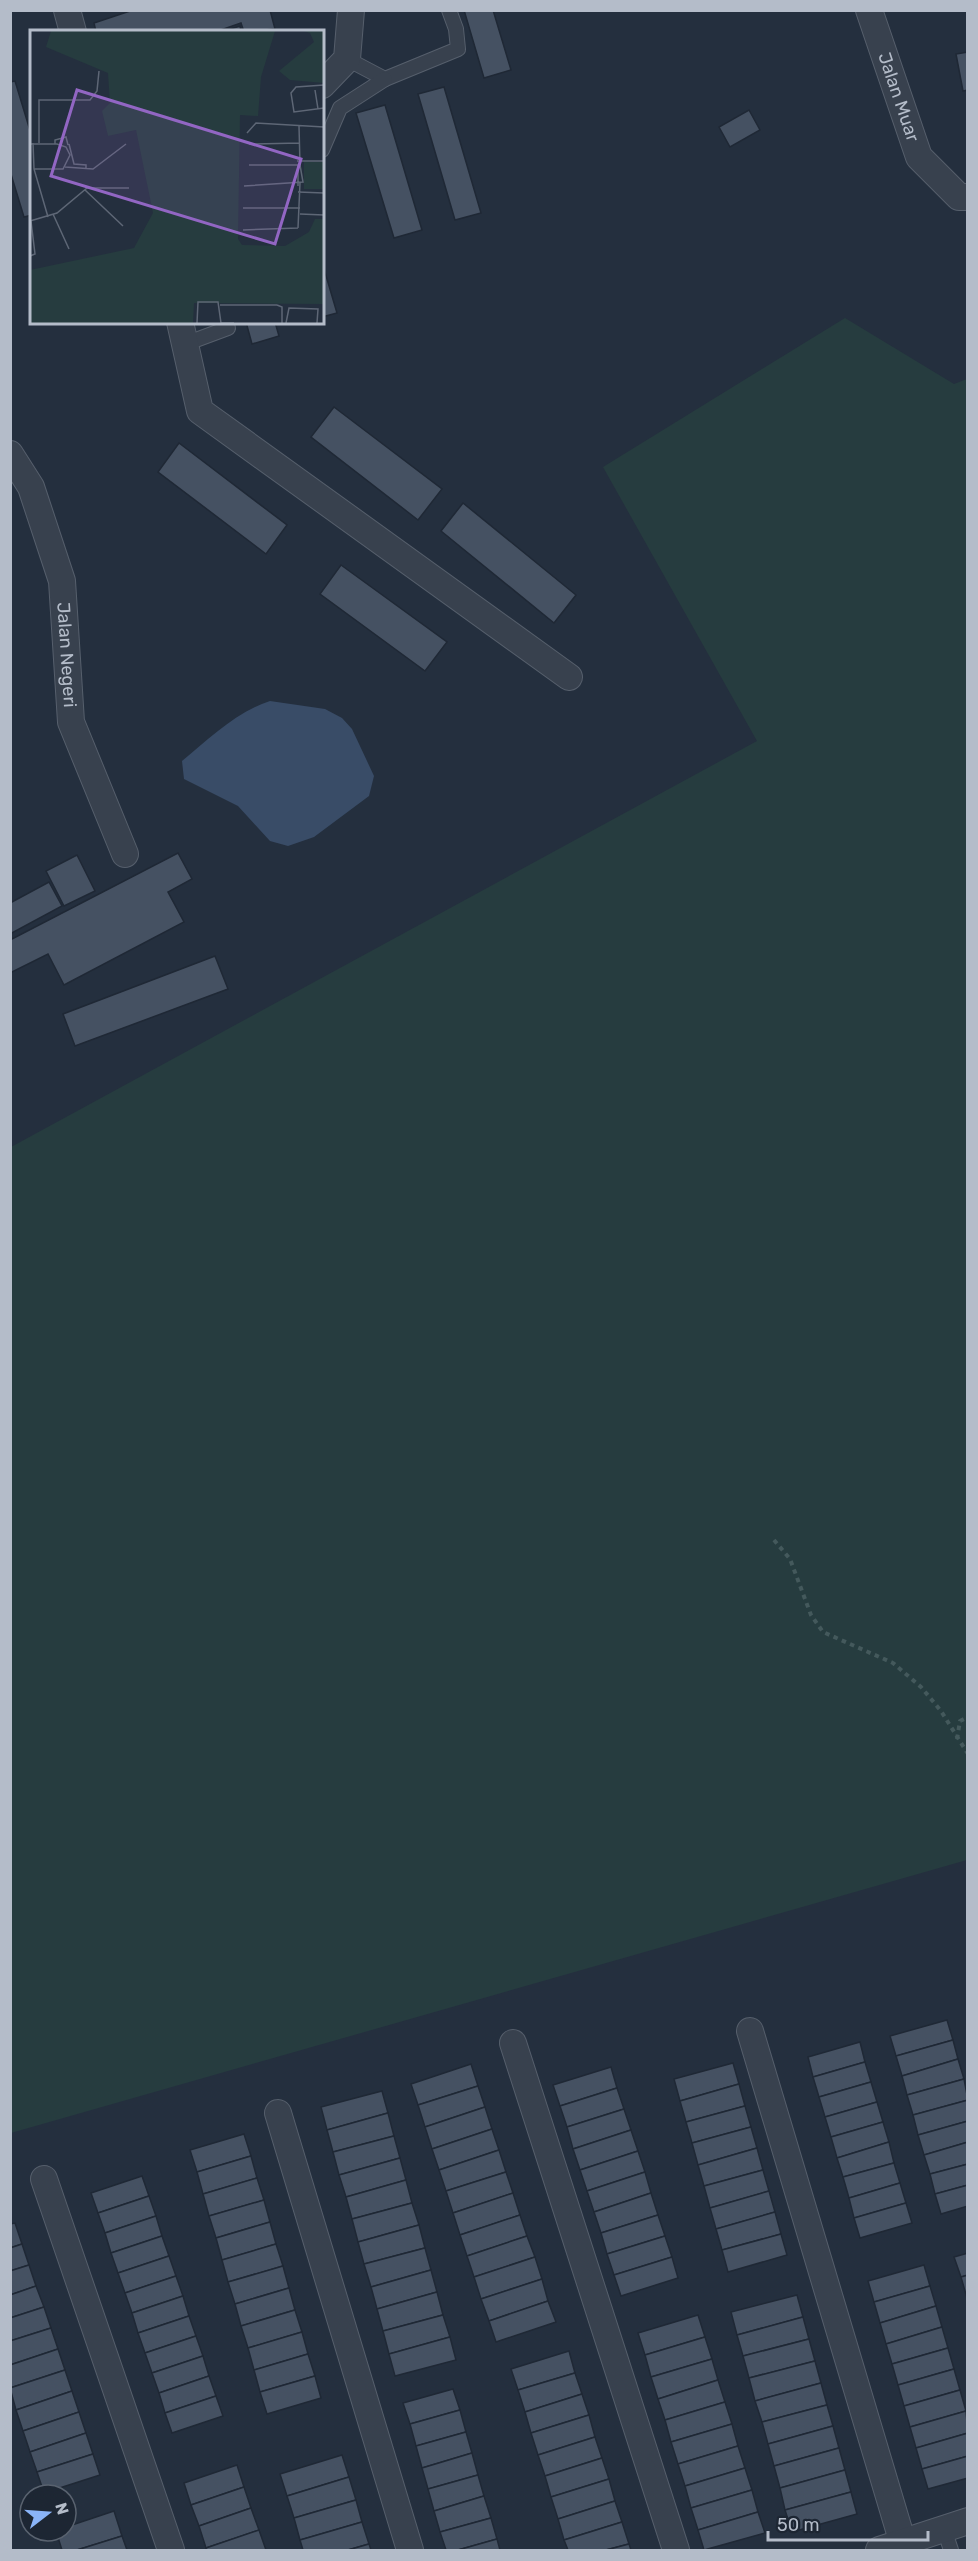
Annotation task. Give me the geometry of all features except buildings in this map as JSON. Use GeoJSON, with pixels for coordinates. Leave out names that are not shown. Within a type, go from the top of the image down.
{"type":"FeatureCollection","features":[{"type":"Feature","properties":{"kind":"street"},"geometry":{"type":"LineString","coordinates":[[67,10],[72,30]]}},
{"type":"Feature","properties":{"kind":"street"},"geometry":{"type":"LineString","coordinates":[[324,83],[347,59],[351,10]]}},
{"type":"Feature","properties":{"kind":"street","name":"Jalan Muar"},"geometry":{"type":"LineString","coordinates":[[869,10],[919,157],[959,197],[968,197]]}},
{"type":"Feature","properties":{"kind":"street"},"geometry":{"type":"LineString","coordinates":[[182,333],[200,411],[569,677]]}},
{"type":"Feature","properties":{"kind":"street","name":"Jalan Negeri"},"geometry":{"type":"LineString","coordinates":[[10,454],[31,487],[62,581],[71,722],[125,854]]}},
{"type":"Feature","properties":{"kind":"street"},"geometry":{"type":"LineString","coordinates":[[750,2031],[895,2548],[954,2533]]}},
{"type":"Feature","properties":{"kind":"street"},"geometry":{"type":"LineString","coordinates":[[513,2043],[676,2550]]}},
{"type":"Feature","properties":{"kind":"street"},"geometry":{"type":"LineString","coordinates":[[278,2113],[410,2550]]}},
{"type":"Feature","properties":{"kind":"street"},"geometry":{"type":"LineString","coordinates":[[44,2180],[171,2550]]}},
{"type":"Feature","properties":{"kind":"lane"},"geometry":{"type":"LineString","coordinates":[[324,145],[340,108],[386,79],[458,49],[456,29],[449,10]]}},
{"type":"Feature","properties":{"kind":"lane"},"geometry":{"type":"LineString","coordinates":[[347,59],[386,79]]}},
{"type":"Feature","properties":{"kind":"lane"},"geometry":{"type":"LineString","coordinates":[[182,333],[228,328],[227,324]]}},
{"type":"Feature","properties":{"kind":"path"},"geometry":{"type":"LineString","coordinates":[[774,1540],[790,1559],[811,1615],[823,1632],[893,1664],[921,1687],[941,1711],[957,1740],[968,1754]]}},
{"type":"Feature","properties":{"kind":"path"},"geometry":{"type":"LineString","coordinates":[[957,1740],[960,1721],[968,1717]]}},
{"type":"Feature","properties":{"kind":"green space"},"geometry":{"type":"Polygon","coordinates":[[[845,318],[954,384],[967,379],[967,1860],[11,2133],[11,1147],[757,741],[603,467],[845,318]]]}},
{"type":"Feature","properties":{"kind":"water"},"geometry":{"type":"Polygon","coordinates":[[[270,701],[325,709],[342,718],[352,729],[374,776],[369,796],[314,837],[288,846],[270,841],[238,806],[184,779],[182,761],[234,719],[270,701]]]}}]}
